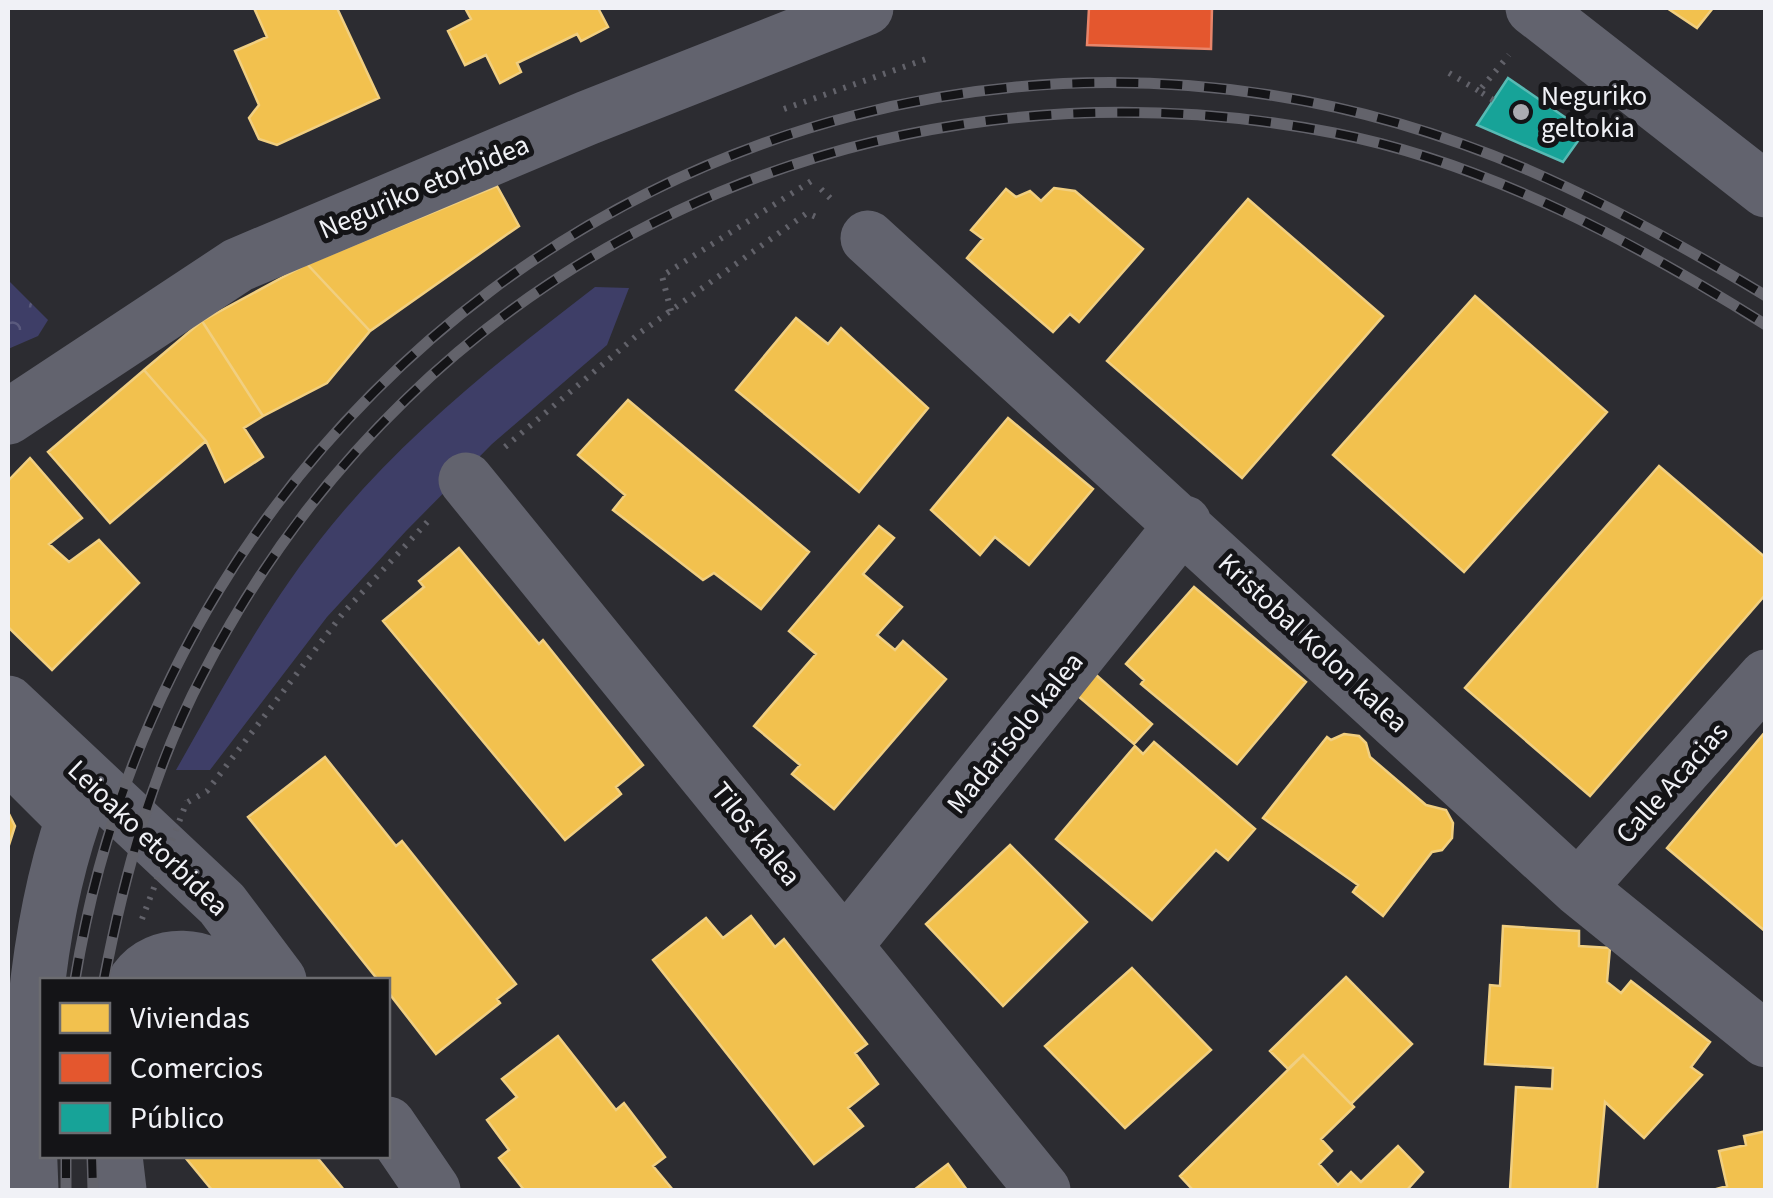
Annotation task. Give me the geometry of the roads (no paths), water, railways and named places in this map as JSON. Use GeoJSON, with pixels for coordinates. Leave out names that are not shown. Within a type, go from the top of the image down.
{"type":"FeatureCollection","features":[{"type":"Feature","properties":{"kind":"street"},"geometry":{"type":"LineString","coordinates":[[1533,8],[1766,190]]}},
{"type":"Feature","properties":{"kind":"street","name":"Neguriko etorbidea"},"geometry":{"type":"LineString","coordinates":[[8,417],[238,265],[850,11]]}},
{"type":"Feature","properties":{"kind":"street","name":"Kristobal Kolon kalea"},"geometry":{"type":"LineString","coordinates":[[868,238],[1184,523],[1578,888],[1766,1040]]}},
{"type":"Feature","properties":{"kind":"street","name":"Tilos kalea"},"geometry":{"type":"LineString","coordinates":[[466,480],[1042,1190]]}},
{"type":"Feature","properties":{"kind":"street","name":"Madarisolo kalea"},"geometry":{"type":"LineString","coordinates":[[846,944],[1184,523]]}},
{"type":"Feature","properties":{"kind":"street","name":"Calle Acacias"},"geometry":{"type":"LineString","coordinates":[[1578,888],[1766,677]]}},
{"type":"Feature","properties":{"kind":"street","name":"Leioako etorbidea"},"geometry":{"type":"LineString","coordinates":[[8,704],[222,904],[278,978]]}},
{"type":"Feature","properties":{"kind":"street"},"geometry":{"type":"LineString","coordinates":[[8,754],[74,819],[47,914],[38,992],[29,1189]]}},
{"type":"Feature","properties":{"kind":"street"},"geometry":{"type":"LineString","coordinates":[[138,978],[144,970],[168,958],[198,960],[229,978]]}},
{"type":"Feature","properties":{"kind":"street"},"geometry":{"type":"LineString","coordinates":[[390,1128],[433,1190]]}},
{"type":"Feature","properties":{"kind":"street"},"geometry":{"type":"LineString","coordinates":[[115,1158],[118,1190]]}},
{"type":"Feature","properties":{"kind":"railway"},"geometry":{"type":"LineString","coordinates":[[76,978],[129,775],[219,589],[341,426],[491,291],[663,186],[853,116],[1057,84],[1270,95],[1404,125],[1528,170],[1647,228],[1766,296]]}},
{"type":"Feature","properties":{"kind":"railway"},"geometry":{"type":"LineString","coordinates":[[104,978],[131,862],[169,747],[203,674],[295,526],[407,399],[535,294],[677,212],[830,153],[993,120],[1161,113],[1334,133],[1448,164],[1504,185],[1612,236],[1766,325]]}},
{"type":"Feature","properties":{"kind":"railway"},"geometry":{"type":"LineString","coordinates":[[66,1158],[66,1190]]}},
{"type":"Feature","properties":{"kind":"railway"},"geometry":{"type":"LineString","coordinates":[[92,1158],[93,1190]]}},
{"type":"Feature","properties":{"kind":"place","name":"Neguriko geltokia"},"geometry":{"type":"Point","coordinates":[1521,112]}}]}
